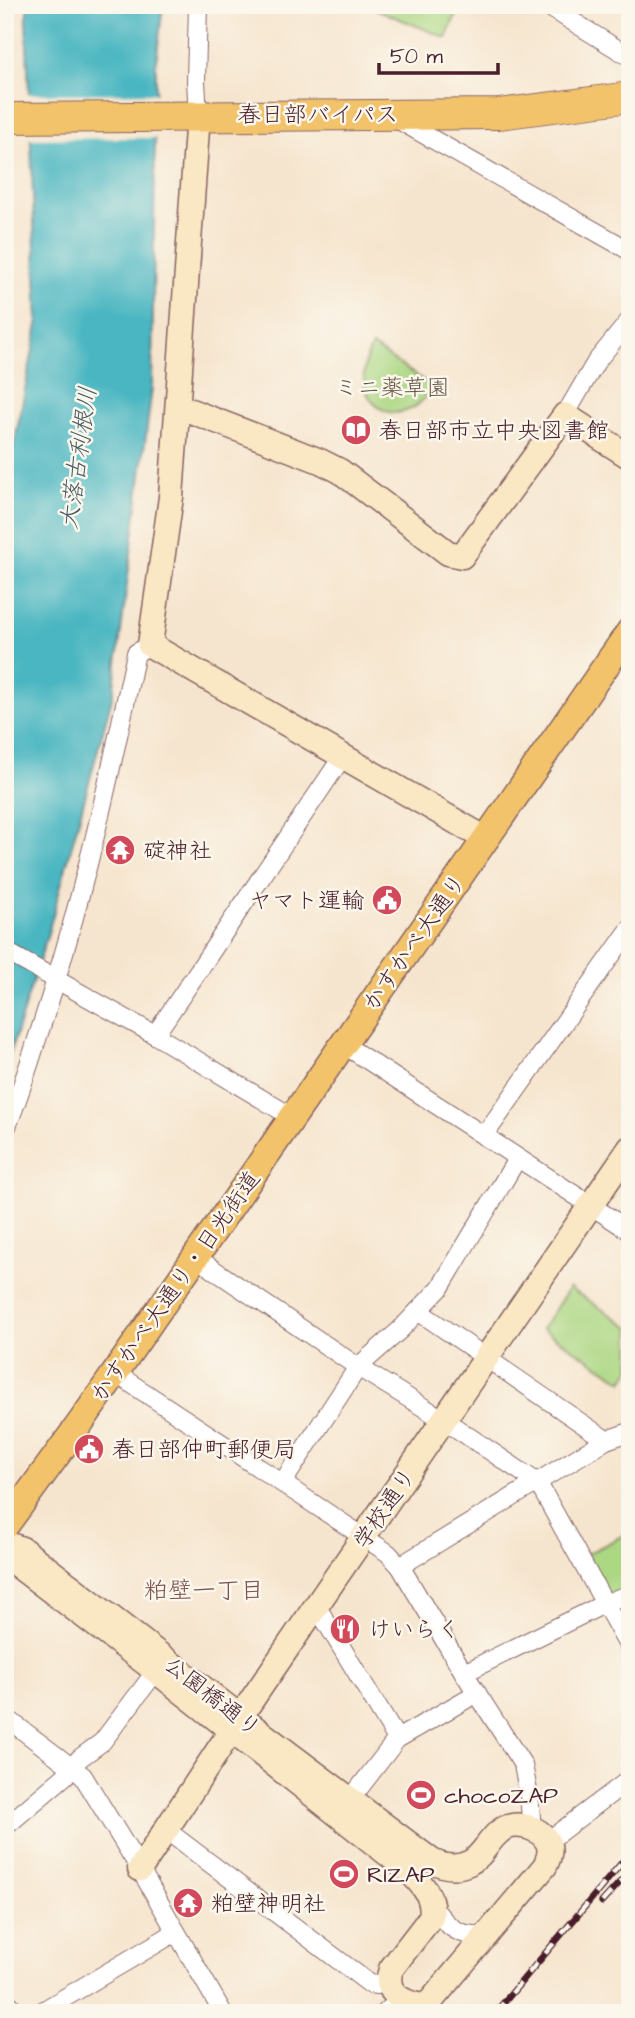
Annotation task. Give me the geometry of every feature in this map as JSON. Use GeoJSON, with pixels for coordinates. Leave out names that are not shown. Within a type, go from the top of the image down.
{"type":"FeatureCollection","features":[{"type":"Feature","properties":{"kind":"highway","name":"春日部バイパス"},"geometry":{"type":"LineString","coordinates":[[5,118],[499,114],[630,97]]}},
{"type":"Feature","properties":{"kind":"main road"},"geometry":{"type":"LineString","coordinates":[[486,839],[630,631]]}},
{"type":"Feature","properties":{"kind":"main road","name":"かすかべ大通り"},"geometry":{"type":"LineString","coordinates":[[342,1044],[486,839]]}},
{"type":"Feature","properties":{"kind":"main road","name":"かすかべ大通り・日光街道"},"geometry":{"type":"LineString","coordinates":[[5,1526],[115,1373],[342,1044]]}},
{"type":"Feature","properties":{"kind":"street"},"geometry":{"type":"LineString","coordinates":[[150,645],[171,497],[178,406],[185,115],[196,81],[198,5]]}},
{"type":"Feature","properties":{"kind":"street"},"geometry":{"type":"LineString","coordinates":[[546,5],[630,57]]}},
{"type":"Feature","properties":{"kind":"street"},"geometry":{"type":"LineString","coordinates":[[388,114],[630,251]]}},
{"type":"Feature","properties":{"kind":"street"},"geometry":{"type":"LineString","coordinates":[[178,406],[309,456],[340,471],[447,553],[462,556],[565,415],[596,362],[630,320]]}},
{"type":"Feature","properties":{"kind":"street"},"geometry":{"type":"LineString","coordinates":[[565,415],[630,457]]}},
{"type":"Feature","properties":{"kind":"street"},"geometry":{"type":"LineString","coordinates":[[150,645],[486,839]]}},
{"type":"Feature","properties":{"kind":"street"},"geometry":{"type":"LineString","coordinates":[[5,1131],[57,979],[104,803],[136,653],[150,645]]}},
{"type":"Feature","properties":{"kind":"street"},"geometry":{"type":"LineString","coordinates":[[155,1035],[343,756]]}},
{"type":"Feature","properties":{"kind":"street"},"geometry":{"type":"LineString","coordinates":[[484,1136],[630,929]]}},
{"type":"Feature","properties":{"kind":"street"},"geometry":{"type":"LineString","coordinates":[[5,950],[292,1117]]}},
{"type":"Feature","properties":{"kind":"street"},"geometry":{"type":"LineString","coordinates":[[342,1044],[630,1231]]}},
{"type":"Feature","properties":{"kind":"street","name":"学校通り"},"geometry":{"type":"LineString","coordinates":[[141,1869],[235,1724],[630,1148]]}},
{"type":"Feature","properties":{"kind":"street"},"geometry":{"type":"LineString","coordinates":[[283,1482],[358,1367],[400,1330],[440,1288],[517,1159]]}},
{"type":"Feature","properties":{"kind":"street"},"geometry":{"type":"LineString","coordinates":[[195,1257],[358,1367],[538,1483],[630,1649]]}},
{"type":"Feature","properties":{"kind":"street"},"geometry":{"type":"LineString","coordinates":[[418,1311],[606,1440]]}},
{"type":"Feature","properties":{"kind":"street"},"geometry":{"type":"LineString","coordinates":[[115,1373],[364,1536],[388,1553],[400,1566],[523,1765],[540,1835],[550,1851],[545,1867],[430,2002],[422,2006],[391,1997],[377,1985],[370,1984],[166,1830]]}},
{"type":"Feature","properties":{"kind":"street"},"geometry":{"type":"LineString","coordinates":[[400,1566],[606,1440],[630,1432]]}},
{"type":"Feature","properties":{"kind":"street","name":"公園橋通り"},"geometry":{"type":"LineString","coordinates":[[5,1543],[22,1549],[235,1724],[414,1862]]}},
{"type":"Feature","properties":{"kind":"street","name":"公園橋通り"},"geometry":{"type":"LineString","coordinates":[[5,1551],[13,1562],[156,1671],[350,1800],[414,1862]]}},
{"type":"Feature","properties":{"kind":"street"},"geometry":{"type":"LineString","coordinates":[[464,1672],[630,1594]]}},
{"type":"Feature","properties":{"kind":"street"},"geometry":{"type":"LineString","coordinates":[[317,1607],[397,1739]]}},
{"type":"Feature","properties":{"kind":"street"},"geometry":{"type":"LineString","coordinates":[[5,1827],[80,1758],[102,1742],[156,1671]]}},
{"type":"Feature","properties":{"kind":"street"},"geometry":{"type":"LineString","coordinates":[[350,1800],[397,1739],[477,1693]]}},
{"type":"Feature","properties":{"kind":"street"},"geometry":{"type":"LineString","coordinates":[[5,1717],[83,1776],[141,1869],[215,2010]]}},
{"type":"Feature","properties":{"kind":"street"},"geometry":{"type":"LineString","coordinates":[[540,1835],[630,1779]]}},
{"type":"Feature","properties":{"kind":"street"},"geometry":{"type":"LineString","coordinates":[[487,1935],[470,1936],[445,1924],[421,1883],[414,1862],[444,1867],[470,1863],[481,1854],[499,1831],[509,1827],[522,1825],[540,1835]]}},
{"type":"Feature","properties":{"kind":"street"},"geometry":{"type":"LineString","coordinates":[[391,1997],[391,1969],[431,1917],[433,1907]]}},
{"type":"Feature","properties":{"kind":"street"},"geometry":{"type":"LineString","coordinates":[[39,2013],[176,1932]]}},
{"type":"Feature","properties":{"kind":"street"},"geometry":{"type":"LineString","coordinates":[[5,2000],[17,2013]]}},
{"type":"Feature","properties":{"kind":"green space"},"geometry":{"type":"Polygon","coordinates":[[[366,5],[460,5],[446,38],[366,5]]]}},
{"type":"Feature","properties":{"kind":"green space","name":"ミニ薬草園"},"geometry":{"type":"Polygon","coordinates":[[[372,346],[432,386],[421,402],[407,411],[393,412],[381,408],[371,399],[365,385],[365,367],[372,346]]]}},
{"type":"Feature","properties":{"kind":"green space"},"geometry":{"type":"Polygon","coordinates":[[[569,1288],[630,1327],[630,1370],[623,1381],[542,1329],[569,1288]]]}},
{"type":"Feature","properties":{"kind":"green space"},"geometry":{"type":"Polygon","coordinates":[[[630,1532],[630,1590],[606,1601],[583,1556],[630,1532]]]}},
{"type":"Feature","properties":{"kind":"water","name":"大落古利根川"},"geometry":{"type":"Polygon","coordinates":[[[28,5],[163,5],[156,64],[152,388],[113,694],[48,933],[5,1069],[5,490],[38,325],[26,20],[28,5]]]}},
{"type":"Feature","properties":{"kind":"pier"},"geometry":{"type":"Polygon","coordinates":[[[159,93],[158,138],[27,139],[25,94],[159,93]]]}},
{"type":"Feature","properties":{"kind":"railway"},"geometry":{"type":"LineString","coordinates":[[495,2013],[630,1853]]}},
{"type":"Feature","properties":{"kind":"railway"},"geometry":{"type":"LineString","coordinates":[[602,1902],[630,1871]]}},
{"type":"Feature","properties":{"kind":"place","name":"春日部市立中央図書館"},"geometry":{"type":"Point","coordinates":[356,430]}},
{"type":"Feature","properties":{"kind":"place","name":"碇神社"},"geometry":{"type":"Point","coordinates":[120,850]}},
{"type":"Feature","properties":{"kind":"place","name":"ヤマト運輸"},"geometry":{"type":"Point","coordinates":[387,900]}},
{"type":"Feature","properties":{"kind":"place","name":"春日部仲町郵便局"},"geometry":{"type":"Point","coordinates":[89,1449]}},
{"type":"Feature","properties":{"kind":"place","name":"けいらく"},"geometry":{"type":"Point","coordinates":[345,1629]}},
{"type":"Feature","properties":{"kind":"place","name":"chocoZAP"},"geometry":{"type":"Point","coordinates":[421,1795]}},
{"type":"Feature","properties":{"kind":"place","name":"RIZAP"},"geometry":{"type":"Point","coordinates":[344,1874]}},
{"type":"Feature","properties":{"kind":"place","name":"粕壁神明社"},"geometry":{"type":"Point","coordinates":[188,1903]}},
{"type":"Feature","properties":{"kind":"district","name":"粕壁一丁目"},"geometry":{"type":"Point","coordinates":[204,1590]}}]}
